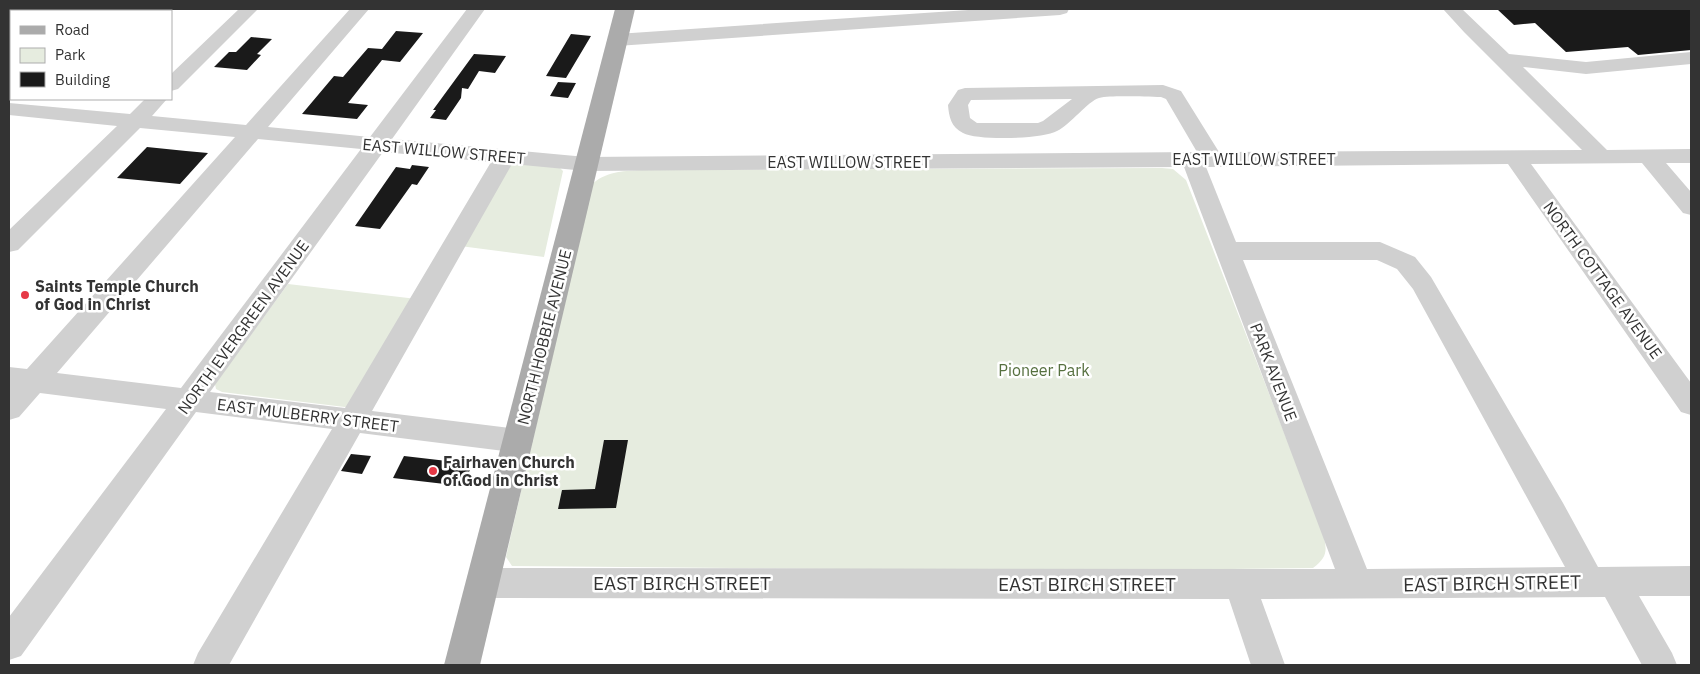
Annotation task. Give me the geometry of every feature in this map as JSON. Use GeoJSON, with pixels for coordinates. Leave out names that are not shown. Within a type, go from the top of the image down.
{"type":"FeatureCollection","features":[{"type":"Feature","properties":{"kind":"main road","name":"NORTH HOBBIE AVENUE"},"geometry":{"type":"LineString","coordinates":[[462,665],[625,9]]}},
{"type":"Feature","properties":{"kind":"street"},"geometry":{"type":"LineString","coordinates":[[172,84],[249,9]]}},
{"type":"Feature","properties":{"kind":"street"},"geometry":{"type":"LineString","coordinates":[[9,409],[21,379],[252,132],[360,9]]}},
{"type":"Feature","properties":{"kind":"street","name":"NORTH EVERGREEN AVENUE"},"geometry":{"type":"LineString","coordinates":[[9,644],[476,9]]}},
{"type":"Feature","properties":{"kind":"street"},"geometry":{"type":"LineString","coordinates":[[617,40],[1060,9]]}},
{"type":"Feature","properties":{"kind":"street"},"geometry":{"type":"LineString","coordinates":[[1452,9],[1578,130],[1601,157]]}},
{"type":"Feature","properties":{"kind":"street"},"geometry":{"type":"LineString","coordinates":[[1503,60],[1586,68],[1691,58]]}},
{"type":"Feature","properties":{"kind":"street"},"geometry":{"type":"LineString","coordinates":[[9,244],[156,100]]}},
{"type":"Feature","properties":{"kind":"street","name":"EAST WILLOW STREET"},"geometry":{"type":"LineString","coordinates":[[14,108],[586,164],[1691,156]]}},
{"type":"Feature","properties":{"kind":"street"},"geometry":{"type":"LineString","coordinates":[[210,665],[506,156]]}},
{"type":"Feature","properties":{"kind":"street"},"geometry":{"type":"LineString","coordinates":[[1648,156],[1691,207]]}},
{"type":"Feature","properties":{"kind":"street","name":"NORTH COTTAGE AVENUE"},"geometry":{"type":"LineString","coordinates":[[1514,157],[1691,404]]}},
{"type":"Feature","properties":{"kind":"street","name":"PARK AVENUE"},"geometry":{"type":"LineString","coordinates":[[1202,160],[1227,251],[1357,584]]}},
{"type":"Feature","properties":{"kind":"street"},"geometry":{"type":"LineString","coordinates":[[1227,251],[1380,251],[1406,263],[1422,283],[1552,512],[1660,665]]}},
{"type":"Feature","properties":{"kind":"street","name":"EAST MULBERRY STREET"},"geometry":{"type":"LineString","coordinates":[[21,379],[519,441]]}},
{"type":"Feature","properties":{"kind":"street","name":"EAST BIRCH STREET"},"geometry":{"type":"LineString","coordinates":[[482,583],[1357,584],[1691,581]]}},
{"type":"Feature","properties":{"kind":"street"},"geometry":{"type":"LineString","coordinates":[[1240,584],[1268,665]]}},
{"type":"Feature","properties":{"kind":"lane"},"geometry":{"type":"LineString","coordinates":[[1092,93],[1050,126],[1040,130],[984,132],[971,129],[960,120],[958,105],[965,94],[1163,91],[1174,95],[1202,160]]}},
{"type":"Feature","properties":{"kind":"green space"},"geometry":{"type":"Polygon","coordinates":[[[23,9],[174,9],[157,10],[23,9]]]}},
{"type":"Feature","properties":{"kind":"green space"},"geometry":{"type":"Polygon","coordinates":[[[507,162],[560,168],[563,171],[544,257],[460,246],[507,162]]]}},
{"type":"Feature","properties":{"kind":"green space","name":"Pioneer Park"},"geometry":{"type":"Polygon","coordinates":[[[1173,169],[1186,180],[1322,530],[1326,547],[1325,552],[1322,560],[1313,568],[1052,571],[512,566],[506,557],[591,185],[602,177],[620,172],[640,170],[1173,169]]]}},
{"type":"Feature","properties":{"kind":"green space"},"geometry":{"type":"Polygon","coordinates":[[[288,284],[417,299],[353,408],[222,392],[216,389],[215,384],[288,284]]]}},
{"type":"Feature","properties":{"kind":"building"},"geometry":{"type":"Polygon","coordinates":[[[1497,9],[1691,9],[1691,50],[1638,55],[1628,47],[1566,52],[1535,23],[1514,25],[1497,9]]]}},
{"type":"Feature","properties":{"kind":"building"},"geometry":{"type":"Polygon","coordinates":[[[396,31],[423,33],[400,62],[382,60],[348,103],[368,105],[357,119],[302,114],[334,76],[343,77],[368,48],[382,49],[396,31]]]}},
{"type":"Feature","properties":{"kind":"building"},"geometry":{"type":"Polygon","coordinates":[[[571,34],[591,36],[566,78],[546,76],[571,34]]]}},
{"type":"Feature","properties":{"kind":"building"},"geometry":{"type":"Polygon","coordinates":[[[251,37],[272,39],[257,54],[261,55],[247,70],[214,67],[229,52],[236,52],[251,37]]]}},
{"type":"Feature","properties":{"kind":"building"},"geometry":{"type":"Polygon","coordinates":[[[474,54],[506,56],[495,73],[479,71],[468,89],[462,88],[461,98],[446,120],[430,118],[436,110],[433,110],[474,54]]]}},
{"type":"Feature","properties":{"kind":"building"},"geometry":{"type":"Polygon","coordinates":[[[558,82],[576,83],[568,98],[550,96],[558,82]]]}},
{"type":"Feature","properties":{"kind":"building"},"geometry":{"type":"Polygon","coordinates":[[[147,147],[208,153],[180,184],[117,178],[147,147]]]}},
{"type":"Feature","properties":{"kind":"building"},"geometry":{"type":"Polygon","coordinates":[[[412,165],[429,167],[417,185],[412,184],[380,229],[355,226],[396,167],[410,169],[412,165]]]}},
{"type":"Feature","properties":{"kind":"building"},"geometry":{"type":"Polygon","coordinates":[[[604,440],[628,440],[616,508],[558,509],[562,490],[595,489],[604,440]]]}},
{"type":"Feature","properties":{"kind":"building"},"geometry":{"type":"Polygon","coordinates":[[[351,454],[371,456],[362,474],[341,471],[351,454]]]}},
{"type":"Feature","properties":{"kind":"building","name":"Fairhaven Church of God in Christ"},"geometry":{"type":"Polygon","coordinates":[[[404,456],[473,464],[462,486],[393,478],[404,456]]]}},
{"type":"Feature","properties":{"kind":"place","name":"Saints Temple Church of God in Christ"},"geometry":{"type":"Point","coordinates":[25,295]}},
{"type":"Feature","properties":{"kind":"place","name":"Fairhaven Church of God in Christ"},"geometry":{"type":"Point","coordinates":[433,471]}}]}
